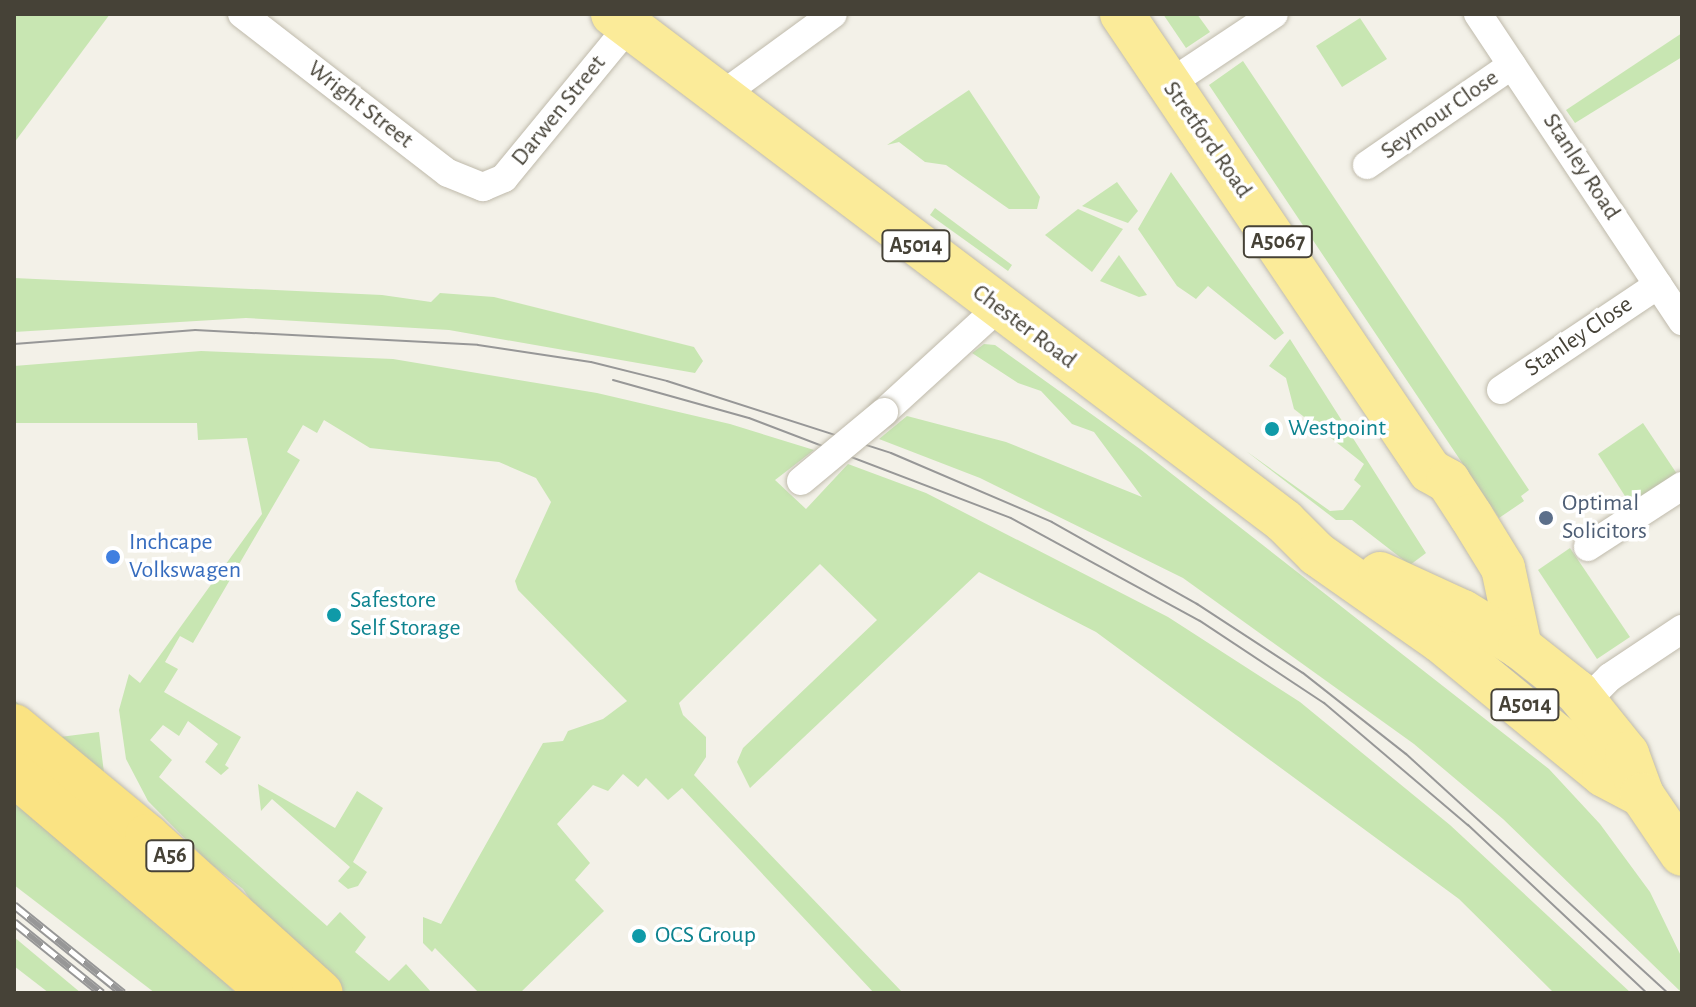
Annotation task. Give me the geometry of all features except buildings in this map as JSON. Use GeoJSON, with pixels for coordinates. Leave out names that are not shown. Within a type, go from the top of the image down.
{"type":"FeatureCollection","features":[{"type":"Feature","properties":{"kind":"highway","name":"A56"},"geometry":{"type":"LineString","coordinates":[[14,726],[147,836],[321,993]]}},
{"type":"Feature","properties":{"kind":"highway","name":"A56"},"geometry":{"type":"LineString","coordinates":[[14,774],[271,993]]}},
{"type":"Feature","properties":{"kind":"main road","name":"Stretford Road"},"geometry":{"type":"LineString","coordinates":[[1122,14],[1430,471],[1448,481],[1503,568],[1520,647]]}},
{"type":"Feature","properties":{"kind":"main road","name":"Chester Road"},"geometry":{"type":"LineString","coordinates":[[621,20],[998,308],[1284,521],[1317,554],[1441,641],[1604,775],[1642,795]]}},
{"type":"Feature","properties":{"kind":"main road"},"geometry":{"type":"LineString","coordinates":[[1430,471],[1427,487],[1472,562],[1472,583],[1463,612],[1474,636],[1546,702],[1604,775]]}},
{"type":"Feature","properties":{"kind":"main road","name":"Chester Road"},"geometry":{"type":"LineString","coordinates":[[1284,521],[1323,538],[1363,566],[1463,612],[1520,647]]}},
{"type":"Feature","properties":{"kind":"main road","name":"A5014"},"geometry":{"type":"LineString","coordinates":[[1520,647],[1586,701],[1627,754],[1642,795],[1682,854]]}},
{"type":"Feature","properties":{"kind":"street","name":"Wright Street"},"geometry":{"type":"LineString","coordinates":[[242,14],[448,173],[483,187]]}},
{"type":"Feature","properties":{"kind":"street"},"geometry":{"type":"LineString","coordinates":[[722,95],[833,14]]}},
{"type":"Feature","properties":{"kind":"street"},"geometry":{"type":"LineString","coordinates":[[1169,84],[1274,14]]}},
{"type":"Feature","properties":{"kind":"street","name":"Stanley Road"},"geometry":{"type":"LineString","coordinates":[[1478,14],[1682,321]]}},
{"type":"Feature","properties":{"kind":"street","name":"Darwen Street"},"geometry":{"type":"LineString","coordinates":[[483,187],[504,178],[621,20]]}},
{"type":"Feature","properties":{"kind":"street","name":"Seymour Close"},"geometry":{"type":"LineString","coordinates":[[1367,165],[1512,65]]}},
{"type":"Feature","properties":{"kind":"street","name":"Stanley Close"},"geometry":{"type":"LineString","coordinates":[[1501,390],[1658,285]]}},
{"type":"Feature","properties":{"kind":"street"},"geometry":{"type":"LineString","coordinates":[[801,481],[884,412],[998,308]]}},
{"type":"Feature","properties":{"kind":"street"},"geometry":{"type":"LineString","coordinates":[[1588,547],[1682,486]]}},
{"type":"Feature","properties":{"kind":"street"},"geometry":{"type":"LineString","coordinates":[[1586,701],[1610,677],[1682,629]]}},
{"type":"Feature","properties":{"kind":"green space"},"geometry":{"type":"Polygon","coordinates":[[[14,14],[110,14],[14,143],[14,14]]]}},
{"type":"Feature","properties":{"kind":"green space"},"geometry":{"type":"Polygon","coordinates":[[[1163,14],[1197,14],[1210,32],[1186,48],[1163,14]]]}},
{"type":"Feature","properties":{"kind":"green space"},"geometry":{"type":"Polygon","coordinates":[[[1360,18],[1387,59],[1342,87],[1316,46],[1360,18]]]}},
{"type":"Feature","properties":{"kind":"green space"},"geometry":{"type":"Polygon","coordinates":[[[1682,33],[1682,57],[1575,123],[1566,110],[1682,33]]]}},
{"type":"Feature","properties":{"kind":"green space"},"geometry":{"type":"Polygon","coordinates":[[[1243,61],[1529,490],[1521,496],[1524,501],[1499,518],[1209,85],[1243,61]]]}},
{"type":"Feature","properties":{"kind":"green space"},"geometry":{"type":"Polygon","coordinates":[[[969,90],[1040,197],[1037,209],[1009,209],[946,165],[925,162],[899,142],[887,145],[969,90]]]}},
{"type":"Feature","properties":{"kind":"green space"},"geometry":{"type":"Polygon","coordinates":[[[1171,172],[1284,333],[1275,340],[1208,286],[1196,299],[1177,286],[1138,229],[1171,172]]]}},
{"type":"Feature","properties":{"kind":"green space"},"geometry":{"type":"Polygon","coordinates":[[[1117,182],[1138,211],[1128,223],[1082,206],[1117,182]]]}},
{"type":"Feature","properties":{"kind":"green space"},"geometry":{"type":"Polygon","coordinates":[[[935,208],[1012,265],[1008,271],[930,215],[935,208]]]}},
{"type":"Feature","properties":{"kind":"green space"},"geometry":{"type":"Polygon","coordinates":[[[1078,209],[1123,229],[1092,272],[1045,235],[1078,209]]]}},
{"type":"Feature","properties":{"kind":"green space"},"geometry":{"type":"Polygon","coordinates":[[[1119,255],[1147,295],[1139,297],[1100,281],[1119,255]]]}},
{"type":"Feature","properties":{"kind":"green space"},"geometry":{"type":"Polygon","coordinates":[[[14,278],[382,295],[431,302],[440,293],[494,297],[694,347],[703,361],[695,373],[449,330],[246,318],[14,332],[14,278]]]}},
{"type":"Feature","properties":{"kind":"green space"},"geometry":{"type":"Polygon","coordinates":[[[1290,339],[1426,553],[1410,565],[1352,520],[1336,520],[1246,451],[1330,511],[1343,510],[1361,486],[1354,480],[1364,464],[1294,409],[1286,378],[1269,366],[1290,339]]]}},
{"type":"Feature","properties":{"kind":"green space"},"geometry":{"type":"Polygon","coordinates":[[[984,344],[995,345],[1140,449],[1549,769],[1600,824],[1650,892],[1682,958],[1682,993],[1503,819],[1414,744],[1183,578],[980,478],[879,439],[907,416],[1006,442],[1142,497],[1094,432],[1072,424],[1041,391],[1018,383],[972,353],[984,344]]]}},
{"type":"Feature","properties":{"kind":"green space"},"geometry":{"type":"Polygon","coordinates":[[[201,351],[393,359],[597,393],[730,424],[814,450],[775,480],[806,509],[848,464],[926,493],[1168,617],[1300,702],[1450,825],[1631,993],[1554,993],[1459,899],[1096,632],[979,572],[750,788],[737,762],[743,748],[877,620],[820,564],[679,703],[683,715],[706,737],[706,757],[694,775],[903,993],[874,993],[682,788],[668,800],[646,778],[638,787],[623,774],[608,791],[593,785],[557,824],[590,863],[575,880],[604,911],[520,993],[479,993],[435,948],[432,952],[423,943],[423,917],[441,924],[543,743],[563,741],[568,731],[603,719],[627,701],[518,590],[515,581],[551,502],[536,478],[499,462],[370,448],[324,420],[317,433],[303,425],[287,452],[300,460],[193,643],[180,636],[165,662],[178,669],[164,692],[241,737],[225,765],[229,768],[221,775],[205,762],[218,744],[188,721],[179,736],[163,725],[150,740],[172,760],[159,777],[327,926],[340,912],[366,937],[355,952],[389,981],[406,964],[432,993],[341,993],[259,912],[243,889],[207,861],[148,801],[126,759],[119,710],[129,674],[140,683],[262,514],[247,438],[198,440],[197,423],[14,423],[14,366],[201,351]]]}},
{"type":"Feature","properties":{"kind":"green space"},"geometry":{"type":"Polygon","coordinates":[[[1643,423],[1679,477],[1632,507],[1598,454],[1643,423]]]}},
{"type":"Feature","properties":{"kind":"green space"},"geometry":{"type":"Polygon","coordinates":[[[1570,548],[1630,637],[1597,659],[1538,570],[1570,548]]]}},
{"type":"Feature","properties":{"kind":"green space"},"geometry":{"type":"Polygon","coordinates":[[[14,700],[60,737],[99,732],[104,773],[14,710],[14,700]]]}},
{"type":"Feature","properties":{"kind":"green space"},"geometry":{"type":"Polygon","coordinates":[[[258,784],[335,828],[357,791],[383,808],[353,862],[367,872],[358,886],[348,889],[338,881],[350,867],[272,799],[261,811],[258,784]]]}},
{"type":"Feature","properties":{"kind":"green space"},"geometry":{"type":"Polygon","coordinates":[[[14,802],[125,888],[236,993],[155,993],[14,885],[14,802]]]}},
{"type":"Feature","properties":{"kind":"green space"},"geometry":{"type":"Polygon","coordinates":[[[14,937],[81,993],[49,993],[14,966],[14,937]]]}},
{"type":"Feature","properties":{"kind":"tram line"},"geometry":{"type":"LineString","coordinates":[[14,344],[195,330],[478,345],[591,362],[667,381],[891,453],[1052,522],[1197,604],[1303,673],[1406,754],[1668,993]]}},
{"type":"Feature","properties":{"kind":"tram line"},"geometry":{"type":"LineString","coordinates":[[613,380],[749,418],[1011,518],[1200,621],[1324,703],[1468,825],[1647,993]]}},
{"type":"Feature","properties":{"kind":"railway"},"geometry":{"type":"LineString","coordinates":[[14,905],[123,993]]}},
{"type":"Feature","properties":{"kind":"railway"},"geometry":{"type":"LineString","coordinates":[[14,922],[102,993]]}},
{"type":"Feature","properties":{"kind":"place","name":"Westpoint"},"geometry":{"type":"Point","coordinates":[1272,429]}},
{"type":"Feature","properties":{"kind":"place","name":"Optimal Solicitors"},"geometry":{"type":"Point","coordinates":[1546,518]}},
{"type":"Feature","properties":{"kind":"place","name":"Inchcape Volkswagen"},"geometry":{"type":"Point","coordinates":[113,557]}},
{"type":"Feature","properties":{"kind":"place","name":"Safestore Self Storage"},"geometry":{"type":"Point","coordinates":[334,615]}},
{"type":"Feature","properties":{"kind":"place","name":"OCS Group"},"geometry":{"type":"Point","coordinates":[639,936]}}]}
